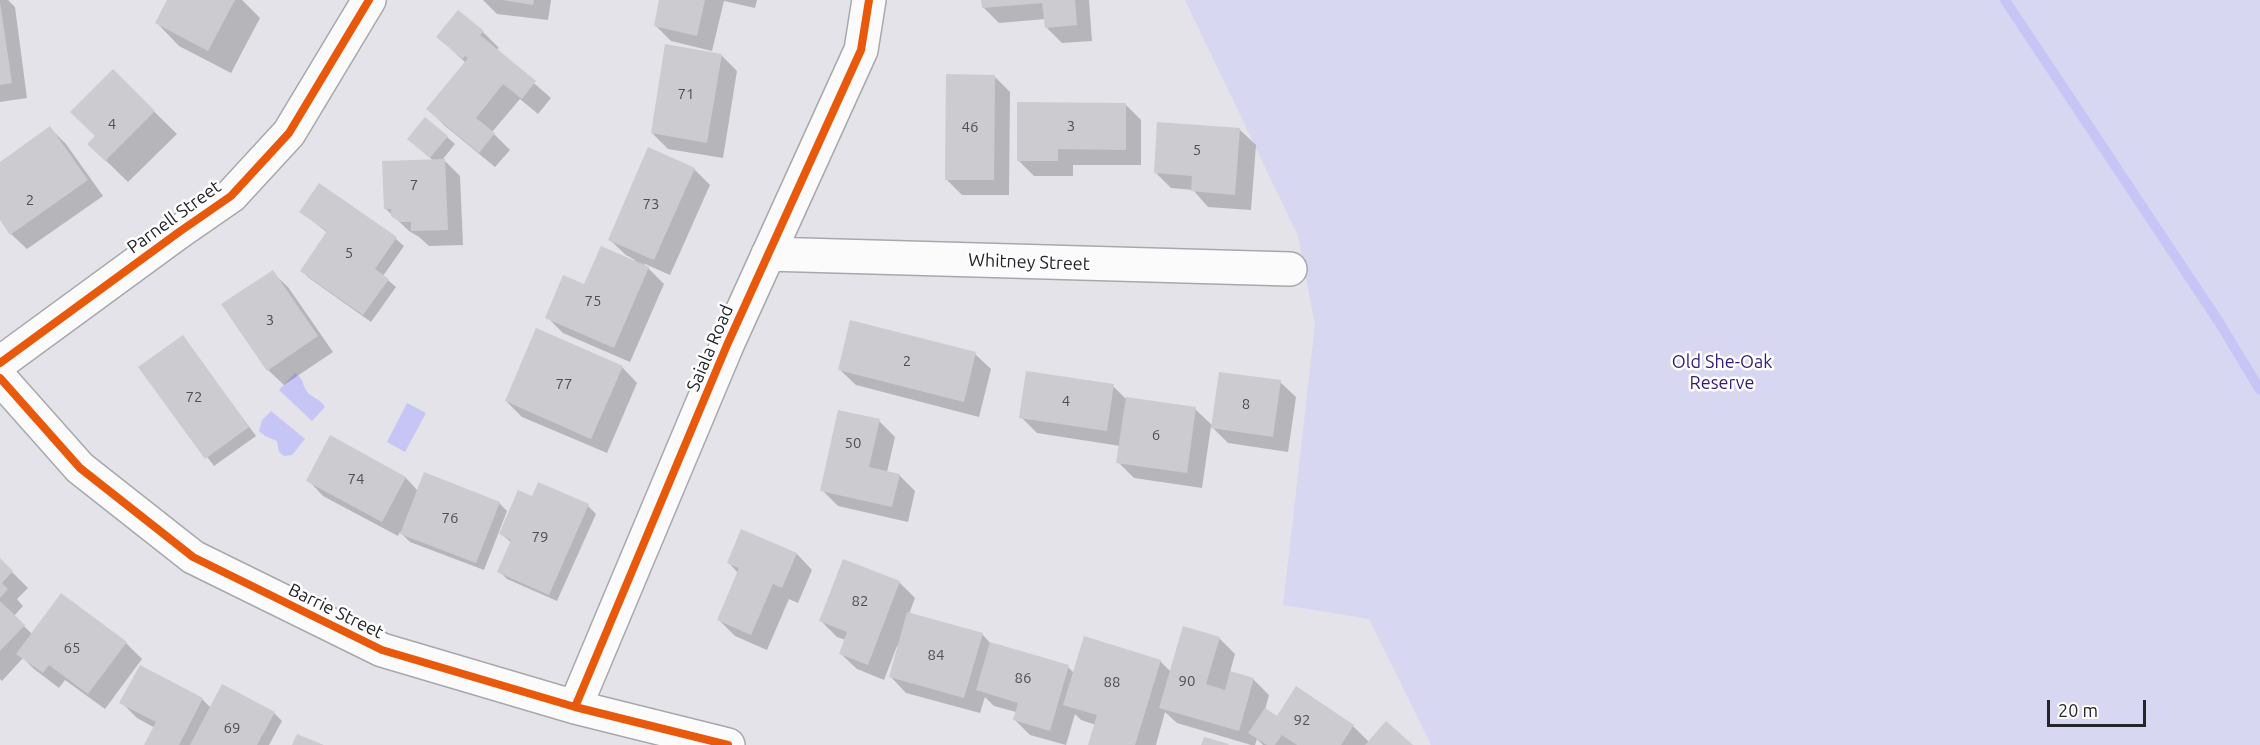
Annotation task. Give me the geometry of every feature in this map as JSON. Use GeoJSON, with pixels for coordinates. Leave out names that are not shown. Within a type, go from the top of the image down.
{"type":"FeatureCollection","features":[{"type":"Feature","properties":{"kind":"street","name":"Parnell Street"},"geometry":{"type":"LineString","coordinates":[[0,363],[178,232],[231,196],[289,133],[369,0]]}},
{"type":"Feature","properties":{"kind":"street","name":"Saiala Road"},"geometry":{"type":"LineString","coordinates":[[575,707],[727,345],[861,50],[869,0]]}},
{"type":"Feature","properties":{"kind":"street","name":"Whitney Street"},"geometry":{"type":"LineString","coordinates":[[768,254],[1290,269]]}},
{"type":"Feature","properties":{"kind":"street","name":"Barrie Street"},"geometry":{"type":"LineString","coordinates":[[0,378],[80,468],[194,557],[382,650],[575,707],[728,745]]}},
{"type":"Feature","properties":{"kind":"green space","name":"Old She-Oak Reserve"},"geometry":{"type":"Polygon","coordinates":[[[1185,0],[2260,0],[2260,745],[1431,745],[1369,619],[1283,605],[1315,325],[1298,236],[1185,0]]]}},
{"type":"Feature","properties":{"kind":"water"},"geometry":{"type":"Polygon","coordinates":[[[295,373],[302,380],[308,393],[325,407],[312,421],[279,390],[295,373]]]}},
{"type":"Feature","properties":{"kind":"water"},"geometry":{"type":"Polygon","coordinates":[[[407,403],[426,413],[405,452],[387,442],[407,403]]]}},
{"type":"Feature","properties":{"kind":"water"},"geometry":{"type":"Polygon","coordinates":[[[271,411],[305,439],[292,455],[284,456],[279,452],[277,441],[259,431],[262,420],[271,411]]]}},
{"type":"Feature","properties":{"kind":"building"},"geometry":{"type":"Polygon","coordinates":[[[167,0],[235,0],[208,51],[155,23],[167,0]]]}},
{"type":"Feature","properties":{"kind":"building"},"geometry":{"type":"Polygon","coordinates":[[[502,0],[534,0],[533,5],[502,0]]]}},
{"type":"Feature","properties":{"kind":"building"},"geometry":{"type":"Polygon","coordinates":[[[659,0],[705,0],[697,36],[654,26],[659,0]]]}},
{"type":"Feature","properties":{"kind":"building"},"geometry":{"type":"Polygon","coordinates":[[[981,0],[1075,0],[1077,25],[1045,28],[1042,3],[982,8],[981,0]]]}},
{"type":"Feature","properties":{"kind":"building"},"geometry":{"type":"Polygon","coordinates":[[[0,2],[12,83],[0,85],[0,2]]]}},
{"type":"Feature","properties":{"kind":"building"},"geometry":{"type":"Polygon","coordinates":[[[458,10],[484,31],[480,35],[536,81],[522,99],[503,84],[476,118],[495,133],[479,153],[426,109],[468,58],[465,56],[463,59],[436,37],[458,10]]]}},
{"type":"Feature","properties":{"kind":"building"},"geometry":{"type":"Polygon","coordinates":[[[665,44],[722,54],[707,143],[651,133],[665,44]]]}},
{"type":"Feature","properties":{"kind":"building"},"geometry":{"type":"Polygon","coordinates":[[[113,69],[155,111],[105,161],[87,144],[95,136],[70,112],[113,69]]]}},
{"type":"Feature","properties":{"kind":"building"},"geometry":{"type":"Polygon","coordinates":[[[946,74],[995,75],[994,180],[945,180],[946,74]]]}},
{"type":"Feature","properties":{"kind":"building"},"geometry":{"type":"Polygon","coordinates":[[[1017,102],[1126,103],[1126,150],[1058,149],[1058,161],[1017,161],[1017,102]]]}},
{"type":"Feature","properties":{"kind":"building"},"geometry":{"type":"Polygon","coordinates":[[[425,117],[448,136],[430,158],[407,139],[425,117]]]}},
{"type":"Feature","properties":{"kind":"building"},"geometry":{"type":"Polygon","coordinates":[[[1157,122],[1240,128],[1235,195],[1191,191],[1192,176],[1154,173],[1157,122]]]}},
{"type":"Feature","properties":{"kind":"building"},"geometry":{"type":"Polygon","coordinates":[[[50,126],[88,180],[10,235],[0,220],[0,162],[50,126]]]}},
{"type":"Feature","properties":{"kind":"building"},"geometry":{"type":"Polygon","coordinates":[[[648,147],[695,168],[654,260],[608,240],[648,147]]]}},
{"type":"Feature","properties":{"kind":"building"},"geometry":{"type":"Polygon","coordinates":[[[445,159],[448,230],[411,231],[411,222],[400,222],[391,216],[391,209],[384,209],[382,161],[445,159]]]}},
{"type":"Feature","properties":{"kind":"building"},"geometry":{"type":"Polygon","coordinates":[[[319,183],[397,237],[375,269],[389,279],[363,315],[300,271],[327,231],[299,212],[319,183]]]}},
{"type":"Feature","properties":{"kind":"building"},"geometry":{"type":"Polygon","coordinates":[[[601,246],[649,267],[614,348],[545,318],[563,275],[584,284],[601,246]]]}},
{"type":"Feature","properties":{"kind":"building"},"geometry":{"type":"Polygon","coordinates":[[[273,270],[318,336],[267,371],[221,304],[273,270]]]}},
{"type":"Feature","properties":{"kind":"building"},"geometry":{"type":"Polygon","coordinates":[[[850,320],[976,352],[964,402],[838,370],[850,320]]]}},
{"type":"Feature","properties":{"kind":"building"},"geometry":{"type":"Polygon","coordinates":[[[536,328],[623,366],[591,439],[505,401],[536,328]]]}},
{"type":"Feature","properties":{"kind":"building"},"geometry":{"type":"Polygon","coordinates":[[[183,335],[249,427],[205,459],[138,367],[183,335]]]}},
{"type":"Feature","properties":{"kind":"building"},"geometry":{"type":"Polygon","coordinates":[[[1026,371],[1114,384],[1107,431],[1019,418],[1026,371]]]}},
{"type":"Feature","properties":{"kind":"building"},"geometry":{"type":"Polygon","coordinates":[[[1219,372],[1281,380],[1273,437],[1211,428],[1219,372]]]}},
{"type":"Feature","properties":{"kind":"building"},"geometry":{"type":"Polygon","coordinates":[[[1126,397],[1196,407],[1187,473],[1116,463],[1126,397]]]}},
{"type":"Feature","properties":{"kind":"building"},"geometry":{"type":"Polygon","coordinates":[[[838,410],[880,419],[869,467],[900,474],[892,507],[820,491],[838,410]]]}},
{"type":"Feature","properties":{"kind":"building"},"geometry":{"type":"Polygon","coordinates":[[[330,435],[406,477],[382,522],[306,481],[330,435]]]}},
{"type":"Feature","properties":{"kind":"building"},"geometry":{"type":"Polygon","coordinates":[[[424,472],[500,502],[476,563],[400,534],[424,472]]]}},
{"type":"Feature","properties":{"kind":"building"},"geometry":{"type":"Polygon","coordinates":[[[538,482],[589,504],[549,595],[497,572],[511,540],[499,534],[518,490],[532,496],[538,482]]]}},
{"type":"Feature","properties":{"kind":"building"},"geometry":{"type":"Polygon","coordinates":[[[741,529],[797,553],[782,588],[773,584],[751,635],[717,620],[739,568],[727,563],[741,529]]]}},
{"type":"Feature","properties":{"kind":"building"},"geometry":{"type":"Polygon","coordinates":[[[0,558],[13,571],[2,583],[8,589],[0,598],[0,558]]]}},
{"type":"Feature","properties":{"kind":"building"},"geometry":{"type":"Polygon","coordinates":[[[843,559],[900,581],[868,665],[839,654],[847,632],[819,621],[843,559]]]}},
{"type":"Feature","properties":{"kind":"building"},"geometry":{"type":"Polygon","coordinates":[[[61,593],[127,642],[88,694],[49,665],[43,673],[16,654],[61,593]]]}},
{"type":"Feature","properties":{"kind":"building"},"geometry":{"type":"Polygon","coordinates":[[[0,601],[25,625],[0,651],[0,601]]]}},
{"type":"Feature","properties":{"kind":"building"},"geometry":{"type":"Polygon","coordinates":[[[907,612],[983,633],[964,698],[889,677],[907,612]]]}},
{"type":"Feature","properties":{"kind":"building"},"geometry":{"type":"Polygon","coordinates":[[[1183,626],[1220,637],[1206,684],[1225,690],[1230,671],[1254,678],[1239,731],[1159,708],[1183,626]]]}},
{"type":"Feature","properties":{"kind":"building"},"geometry":{"type":"Polygon","coordinates":[[[1084,636],[1161,660],[1135,745],[1088,745],[1097,715],[1063,705],[1084,636]]]}},
{"type":"Feature","properties":{"kind":"building"},"geometry":{"type":"Polygon","coordinates":[[[990,642],[1069,665],[1050,731],[1013,720],[1018,703],[976,690],[990,642]]]}},
{"type":"Feature","properties":{"kind":"building"},"geometry":{"type":"Polygon","coordinates":[[[140,665],[203,698],[179,745],[144,745],[156,722],[119,703],[140,665]]]}},
{"type":"Feature","properties":{"kind":"building"},"geometry":{"type":"Polygon","coordinates":[[[222,684],[275,712],[257,745],[190,745],[222,684]]]}},
{"type":"Feature","properties":{"kind":"building"},"geometry":{"type":"Polygon","coordinates":[[[1296,686],[1354,725],[1341,745],[1297,745],[1282,735],[1275,745],[1267,745],[1248,733],[1265,708],[1277,716],[1296,686]]]}},
{"type":"Feature","properties":{"kind":"building"},"geometry":{"type":"Polygon","coordinates":[[[1386,721],[1413,745],[1365,745],[1386,721]]]}},
{"type":"Feature","properties":{"kind":"building"},"geometry":{"type":"Polygon","coordinates":[[[297,734],[324,745],[292,745],[297,734]]]}},
{"type":"Feature","properties":{"kind":"building"},"geometry":{"type":"Polygon","coordinates":[[[1204,737],[1229,744],[1201,745],[1204,737]]]}},
{"type":"Feature","properties":{"kind":"waterway"},"geometry":{"type":"LineString","coordinates":[[2005,0],[2219,322],[2260,390]]}},
{"type":"Feature","properties":{"kind":"cycle path"},"geometry":{"type":"LineString","coordinates":[[0,363],[231,196],[289,133],[369,0]]}},
{"type":"Feature","properties":{"kind":"cycle path"},"geometry":{"type":"LineString","coordinates":[[575,707],[727,345],[861,50],[869,0]]}},
{"type":"Feature","properties":{"kind":"cycle path"},"geometry":{"type":"LineString","coordinates":[[0,378],[80,468],[193,557],[382,650],[575,707],[728,745]]}}]}
